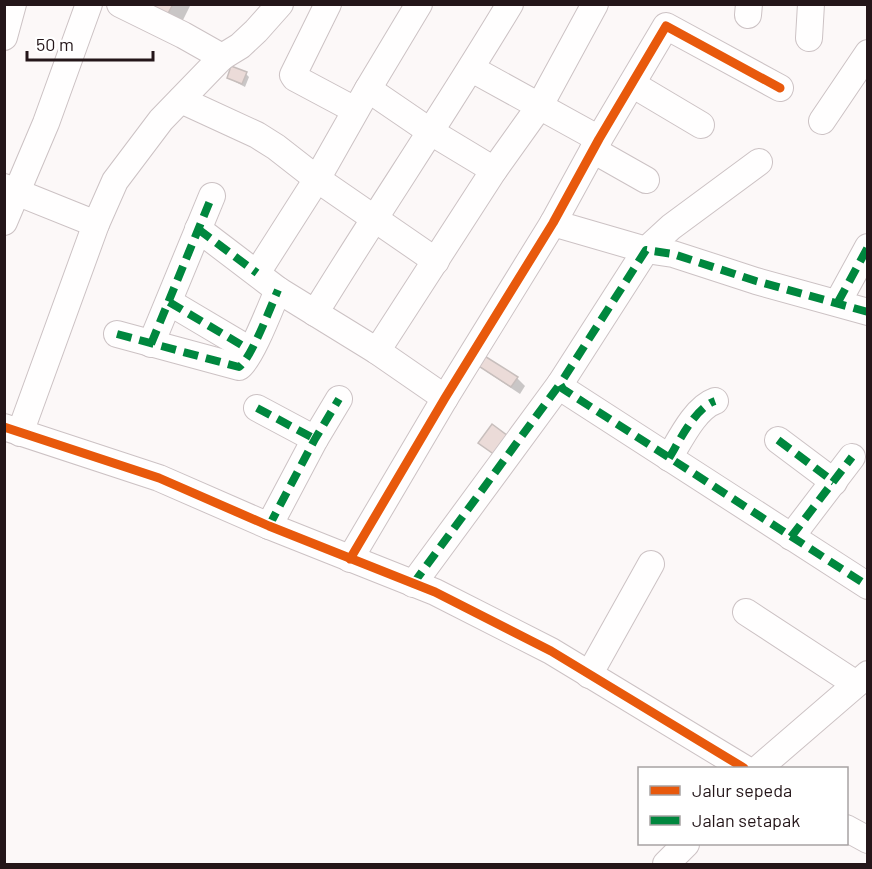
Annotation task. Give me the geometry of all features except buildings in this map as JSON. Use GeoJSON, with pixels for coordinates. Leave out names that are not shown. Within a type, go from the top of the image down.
{"type":"FeatureCollection","features":[{"type":"Feature","properties":{"kind":"street"},"geometry":{"type":"LineString","coordinates":[[4,37],[13,4]]}},
{"type":"Feature","properties":{"kind":"street"},"geometry":{"type":"LineString","coordinates":[[4,222],[10,190],[46,123],[89,4]]}},
{"type":"Feature","properties":{"kind":"street"},"geometry":{"type":"LineString","coordinates":[[120,4],[222,57]]}},
{"type":"Feature","properties":{"kind":"street"},"geometry":{"type":"LineString","coordinates":[[280,4],[248,39],[222,57],[181,100],[146,138],[121,171],[96,224],[12,430],[159,478],[350,559],[435,592],[523,636],[742,767]]}},
{"type":"Feature","properties":{"kind":"street"},"geometry":{"type":"LineString","coordinates":[[328,4],[293,75],[295,78],[362,99],[431,132],[494,170]]}},
{"type":"Feature","properties":{"kind":"street"},"geometry":{"type":"LineString","coordinates":[[256,273],[317,179],[419,4]]}},
{"type":"Feature","properties":{"kind":"street"},"geometry":{"type":"LineString","coordinates":[[315,313],[373,219],[472,69],[510,4]]}},
{"type":"Feature","properties":{"kind":"street"},"geometry":{"type":"LineString","coordinates":[[377,351],[494,170],[539,107],[595,4]]}},
{"type":"Feature","properties":{"kind":"street"},"geometry":{"type":"LineString","coordinates":[[809,38],[810,4]]}},
{"type":"Feature","properties":{"kind":"street"},"geometry":{"type":"LineString","coordinates":[[350,559],[445,398],[553,223],[666,26],[780,88]]}},
{"type":"Feature","properties":{"kind":"street"},"geometry":{"type":"LineString","coordinates":[[822,121],[867,53]]}},
{"type":"Feature","properties":{"kind":"street"},"geometry":{"type":"LineString","coordinates":[[472,69],[539,107],[646,180]]}},
{"type":"Feature","properties":{"kind":"street"},"geometry":{"type":"LineString","coordinates":[[632,84],[701,125]]}},
{"type":"Feature","properties":{"kind":"street"},"geometry":{"type":"LineString","coordinates":[[181,100],[257,135],[373,219],[436,261]]}},
{"type":"Feature","properties":{"kind":"street"},"geometry":{"type":"LineString","coordinates":[[413,584],[560,384],[646,250],[671,227],[759,162]]}},
{"type":"Feature","properties":{"kind":"street"},"geometry":{"type":"LineString","coordinates":[[10,190],[96,224]]}},
{"type":"Feature","properties":{"kind":"street"},"geometry":{"type":"LineString","coordinates":[[151,344],[212,196]]}},
{"type":"Feature","properties":{"kind":"street"},"geometry":{"type":"LineString","coordinates":[[553,223],[646,250],[673,254],[756,281],[838,302],[867,312]]}},
{"type":"Feature","properties":{"kind":"street"},"geometry":{"type":"LineString","coordinates":[[198,230],[278,290],[377,351],[445,398]]}},
{"type":"Feature","properties":{"kind":"street"},"geometry":{"type":"LineString","coordinates":[[838,302],[867,247]]}},
{"type":"Feature","properties":{"kind":"street"},"geometry":{"type":"LineString","coordinates":[[117,334],[239,367],[250,350],[278,290]]}},
{"type":"Feature","properties":{"kind":"street"},"geometry":{"type":"LineString","coordinates":[[169,302],[250,350]]}},
{"type":"Feature","properties":{"kind":"street"},"geometry":{"type":"LineString","coordinates":[[560,384],[563,389],[867,586]]}},
{"type":"Feature","properties":{"kind":"street"},"geometry":{"type":"LineString","coordinates":[[270,525],[315,439],[339,399]]}},
{"type":"Feature","properties":{"kind":"street"},"geometry":{"type":"LineString","coordinates":[[669,458],[699,412],[715,401]]}},
{"type":"Feature","properties":{"kind":"street"},"geometry":{"type":"LineString","coordinates":[[257,408],[315,439]]}},
{"type":"Feature","properties":{"kind":"street"},"geometry":{"type":"LineString","coordinates":[[778,440],[834,482]]}},
{"type":"Feature","properties":{"kind":"street"},"geometry":{"type":"LineString","coordinates":[[791,537],[852,457]]}},
{"type":"Feature","properties":{"kind":"street"},"geometry":{"type":"LineString","coordinates":[[589,675],[651,564]]}},
{"type":"Feature","properties":{"kind":"street"},"geometry":{"type":"LineString","coordinates":[[746,612],[862,679],[760,767]]}},
{"type":"Feature","properties":{"kind":"street"},"geometry":{"type":"LineString","coordinates":[[848,829],[867,840]]}},
{"type":"Feature","properties":{"kind":"street"},"geometry":{"type":"LineString","coordinates":[[666,864],[684,845]]}},
{"type":"Feature","properties":{"kind":"marked path"},"geometry":{"type":"LineString","coordinates":[[151,344],[212,196]]}},
{"type":"Feature","properties":{"kind":"marked path"},"geometry":{"type":"LineString","coordinates":[[198,229],[257,273]]}},
{"type":"Feature","properties":{"kind":"marked path"},"geometry":{"type":"LineString","coordinates":[[838,302],[868,247]]}},
{"type":"Feature","properties":{"kind":"marked path"},"geometry":{"type":"LineString","coordinates":[[868,312],[756,281],[673,254],[646,250],[560,384],[563,389],[868,586]]}},
{"type":"Feature","properties":{"kind":"marked path"},"geometry":{"type":"LineString","coordinates":[[117,334],[239,367],[255,343],[278,290]]}},
{"type":"Feature","properties":{"kind":"marked path"},"geometry":{"type":"LineString","coordinates":[[169,302],[250,350]]}},
{"type":"Feature","properties":{"kind":"marked path"},"geometry":{"type":"LineString","coordinates":[[413,584],[560,384]]}},
{"type":"Feature","properties":{"kind":"marked path"},"geometry":{"type":"LineString","coordinates":[[269,526],[339,399]]}},
{"type":"Feature","properties":{"kind":"marked path"},"geometry":{"type":"LineString","coordinates":[[669,458],[695,417],[715,401]]}},
{"type":"Feature","properties":{"kind":"marked path"},"geometry":{"type":"LineString","coordinates":[[257,408],[315,439]]}},
{"type":"Feature","properties":{"kind":"marked path"},"geometry":{"type":"LineString","coordinates":[[778,440],[834,482]]}},
{"type":"Feature","properties":{"kind":"marked path"},"geometry":{"type":"LineString","coordinates":[[791,537],[852,457]]}},
{"type":"Feature","properties":{"kind":"cycle path"},"geometry":{"type":"LineString","coordinates":[[350,559],[445,398],[553,223],[599,139],[666,26],[780,88]]}},
{"type":"Feature","properties":{"kind":"cycle path"},"geometry":{"type":"LineString","coordinates":[[4,427],[159,478],[269,526],[435,592],[551,651],[742,767]]}}]}
